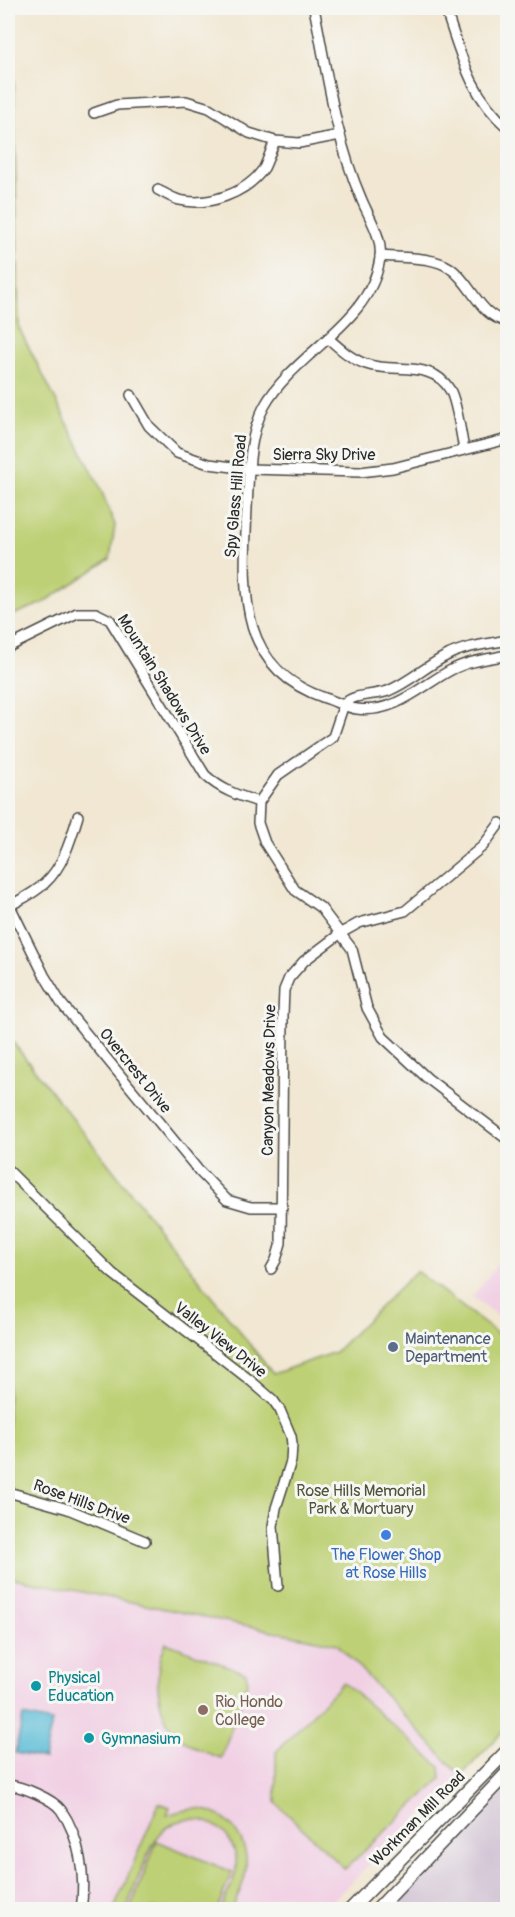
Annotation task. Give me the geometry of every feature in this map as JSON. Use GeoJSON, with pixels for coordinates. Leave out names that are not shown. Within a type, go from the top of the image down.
{"type":"FeatureCollection","features":[{"type":"Feature","properties":{"kind":"main road","name":"Workman Mill Road"},"geometry":{"type":"LineString","coordinates":[[350,1910],[507,1750]]}},
{"type":"Feature","properties":{"kind":"main road","name":"Workman Mill Road"},"geometry":{"type":"LineString","coordinates":[[377,1910],[507,1772]]}},
{"type":"Feature","properties":{"kind":"street","name":"Spy Glass Hill Road"},"geometry":{"type":"LineString","coordinates":[[314,8],[346,159],[375,229],[380,256],[373,283],[358,307],[277,386],[264,408],[254,433],[249,469],[244,569],[248,612],[257,643],[273,665],[294,683],[315,694],[356,709],[396,703],[416,694],[451,670],[472,662],[507,655]]}},
{"type":"Feature","properties":{"kind":"street"},"geometry":{"type":"LineString","coordinates":[[445,8],[470,82],[493,115],[507,128]]}},
{"type":"Feature","properties":{"kind":"street"},"geometry":{"type":"LineString","coordinates":[[94,113],[117,105],[186,101],[209,108],[249,133],[275,141],[299,143],[340,135]]}},
{"type":"Feature","properties":{"kind":"street"},"geometry":{"type":"LineString","coordinates":[[158,190],[177,200],[195,202],[216,199],[237,192],[252,182],[264,168],[275,141]]}},
{"type":"Feature","properties":{"kind":"street"},"geometry":{"type":"LineString","coordinates":[[380,256],[431,261],[449,266],[461,277],[484,309],[497,320],[507,322]]}},
{"type":"Feature","properties":{"kind":"street"},"geometry":{"type":"LineString","coordinates":[[328,338],[343,351],[366,364],[415,369],[438,376],[451,392],[464,449]]}},
{"type":"Feature","properties":{"kind":"street","name":"Sierra Sky Drive"},"geometry":{"type":"LineString","coordinates":[[131,395],[149,426],[177,453],[209,464],[249,469],[360,472],[393,468],[507,439]]}},
{"type":"Feature","properties":{"kind":"street","name":"Mountain Shadows Drive"},"geometry":{"type":"LineString","coordinates":[[8,647],[77,613],[96,613],[110,620],[205,775],[216,786],[229,793],[259,802]]}},
{"type":"Feature","properties":{"kind":"street"},"geometry":{"type":"LineString","coordinates":[[507,640],[449,655],[405,684],[382,693],[350,699],[344,704],[333,737],[278,775],[267,789],[259,802],[258,823],[265,843],[295,890],[321,908],[352,950],[367,1008],[383,1037],[427,1078],[507,1140]]}},
{"type":"Feature","properties":{"kind":"street"},"geometry":{"type":"LineString","coordinates":[[8,904],[36,891],[47,882],[62,860],[78,816]]}},
{"type":"Feature","properties":{"kind":"street","name":"Canyon Meadows Drive"},"geometry":{"type":"LineString","coordinates":[[272,1269],[281,1244],[284,990],[290,978],[304,962],[341,933],[359,923],[405,911],[483,846],[500,823]]}},
{"type":"Feature","properties":{"kind":"street","name":"Overcrest Drive"},"geometry":{"type":"LineString","coordinates":[[8,904],[44,975],[62,1003],[199,1171],[227,1200],[251,1207],[282,1208]]}},
{"type":"Feature","properties":{"kind":"street","name":"Valley View Drive"},"geometry":{"type":"LineString","coordinates":[[8,1170],[112,1274],[251,1381],[273,1400],[280,1410],[292,1444],[291,1461],[276,1508],[273,1526],[278,1586]]}},
{"type":"Feature","properties":{"kind":"street","name":"Rose Hills Drive"},"geometry":{"type":"LineString","coordinates":[[8,1492],[68,1509],[145,1541]]}},
{"type":"Feature","properties":{"kind":"street"},"geometry":{"type":"LineString","coordinates":[[8,1785],[33,1792],[60,1808],[72,1829],[80,1857],[81,1910]]}},
{"type":"Feature","properties":{"kind":"shaded area"},"geometry":{"type":"Polygon","coordinates":[[[507,1252],[507,1323],[472,1297],[507,1252]]]}},
{"type":"Feature","properties":{"kind":"shaded area","name":"Rio Hondo College"},"geometry":{"type":"Polygon","coordinates":[[[8,1577],[337,1644],[461,1776],[324,1909],[8,1909],[8,1577]]]}},
{"type":"Feature","properties":{"kind":"shaded area"},"geometry":{"type":"Polygon","coordinates":[[[507,1788],[507,1909],[390,1909],[507,1788]]]}},
{"type":"Feature","properties":{"kind":"green space"},"geometry":{"type":"Polygon","coordinates":[[[8,8],[12,8],[19,328],[100,487],[115,525],[110,559],[43,603],[8,617],[8,8]]]}},
{"type":"Feature","properties":{"kind":"green space","name":"Rose Hills Memorial Park & Mortuary"},"geometry":{"type":"Polygon","coordinates":[[[8,1036],[273,1374],[335,1352],[416,1271],[507,1341],[507,1727],[461,1776],[337,1644],[8,1577],[8,1036]]]}},
{"type":"Feature","properties":{"kind":"green space"},"geometry":{"type":"Polygon","coordinates":[[[166,1643],[246,1673],[248,1682],[221,1758],[190,1745],[176,1733],[162,1710],[158,1683],[166,1643]]]}},
{"type":"Feature","properties":{"kind":"green space"},"geometry":{"type":"Polygon","coordinates":[[[343,1682],[440,1767],[441,1779],[345,1869],[276,1803],[276,1752],[343,1682]]]}},
{"type":"Feature","properties":{"kind":"green space"},"geometry":{"type":"Polygon","coordinates":[[[159,1803],[170,1807],[167,1815],[183,1810],[199,1809],[219,1816],[235,1830],[244,1849],[246,1870],[232,1909],[220,1909],[231,1886],[236,1867],[233,1848],[227,1837],[208,1822],[183,1820],[172,1825],[156,1839],[126,1909],[114,1909],[159,1803]]]}},
{"type":"Feature","properties":{"kind":"green space"},"geometry":{"type":"Polygon","coordinates":[[[157,1841],[232,1872],[217,1909],[130,1909],[157,1841]]]}},
{"type":"Feature","properties":{"kind":"water"},"geometry":{"type":"Polygon","coordinates":[[[23,1716],[52,1722],[44,1759],[15,1753],[23,1716]]]}},
{"type":"Feature","properties":{"kind":"place","name":"Maintenance Department"},"geometry":{"type":"Point","coordinates":[393,1347]}},
{"type":"Feature","properties":{"kind":"place","name":"The Flower Shop at Rose Hills"},"geometry":{"type":"Point","coordinates":[386,1535]}},
{"type":"Feature","properties":{"kind":"place","name":"Physical Education"},"geometry":{"type":"Point","coordinates":[36,1686]}},
{"type":"Feature","properties":{"kind":"place","name":"Rio Hondo College"},"geometry":{"type":"Point","coordinates":[203,1710]}},
{"type":"Feature","properties":{"kind":"place","name":"Gymnasium"},"geometry":{"type":"Point","coordinates":[89,1738]}}]}
